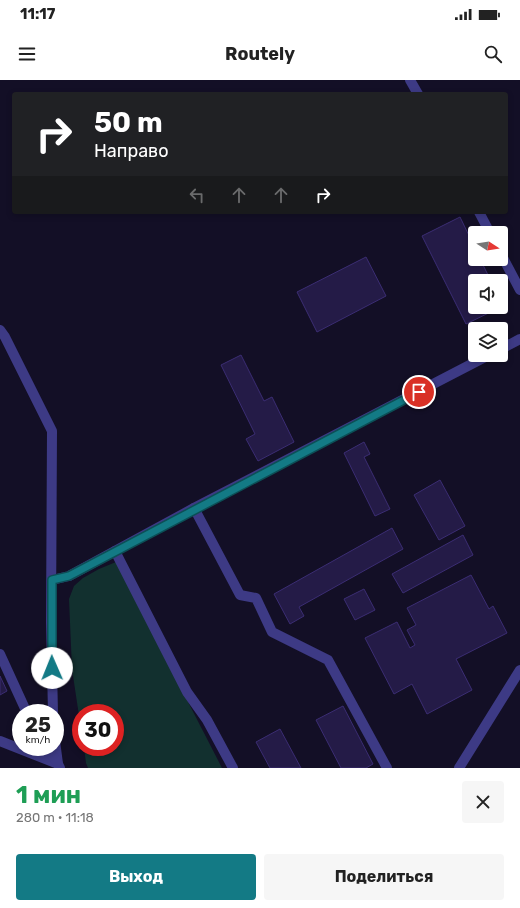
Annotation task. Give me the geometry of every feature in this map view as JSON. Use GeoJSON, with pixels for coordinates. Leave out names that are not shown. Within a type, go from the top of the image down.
{"type":"FeatureCollection","features":[{"type":"Feature","properties":{"kind":"street"},"geometry":{"type":"LineString","coordinates":[[410,80],[417,92]]}},
{"type":"Feature","properties":{"kind":"street"},"geometry":{"type":"LineString","coordinates":[[480,214],[486,226]]}},
{"type":"Feature","properties":{"kind":"street"},"geometry":{"type":"LineString","coordinates":[[507,266],[520,290]]}},
{"type":"Feature","properties":{"kind":"street"},"geometry":{"type":"LineString","coordinates":[[0,330],[6,337],[52,431],[53,704]]}},
{"type":"Feature","properties":{"kind":"street"},"geometry":{"type":"LineString","coordinates":[[508,345],[520,339]]}},
{"type":"Feature","properties":{"kind":"street"},"geometry":{"type":"LineString","coordinates":[[52,580],[69,576],[194,508],[476,362]]}},
{"type":"Feature","properties":{"kind":"street"},"geometry":{"type":"LineString","coordinates":[[194,508],[240,595],[256,598],[272,632],[328,660],[387,768]]}},
{"type":"Feature","properties":{"kind":"street"},"geometry":{"type":"LineString","coordinates":[[115,551],[188,692],[207,720],[233,768]]}},
{"type":"Feature","properties":{"kind":"street"},"geometry":{"type":"LineString","coordinates":[[0,654],[22,704]]}},
{"type":"Feature","properties":{"kind":"street"},"geometry":{"type":"LineString","coordinates":[[460,768],[520,670]]}},
{"type":"Feature","properties":{"kind":"street"},"geometry":{"type":"LineString","coordinates":[[0,741],[59,766]]}},
{"type":"Feature","properties":{"kind":"street"},"geometry":{"type":"LineString","coordinates":[[52,756],[59,766]]}},
{"type":"Feature","properties":{"kind":"street"},"geometry":{"type":"LineString","coordinates":[[57,756],[59,766]]}},
{"type":"Feature","properties":{"kind":"green space"},"geometry":{"type":"Polygon","coordinates":[[[116,562],[222,768],[88,768],[85,756],[124,756],[124,704],[77,704],[72,669],[69,599],[74,586],[83,578],[116,562]]]}},
{"type":"Feature","properties":{"kind":"building"},"geometry":{"type":"Polygon","coordinates":[[[460,217],[468,234],[468,266],[484,266],[488,274],[468,274],[468,314],[487,314],[466,324],[422,236],[460,217]]]}},
{"type":"Feature","properties":{"kind":"building"},"geometry":{"type":"Polygon","coordinates":[[[366,257],[386,296],[317,332],[297,292],[366,257]]]}},
{"type":"Feature","properties":{"kind":"building"},"geometry":{"type":"Polygon","coordinates":[[[241,355],[264,401],[272,397],[294,442],[258,461],[246,439],[255,434],[221,365],[241,355]]]}},
{"type":"Feature","properties":{"kind":"building"},"geometry":{"type":"Polygon","coordinates":[[[364,442],[370,454],[364,457],[390,509],[375,516],[344,453],[364,442]]]}},
{"type":"Feature","properties":{"kind":"building"},"geometry":{"type":"Polygon","coordinates":[[[440,480],[465,526],[439,540],[414,495],[440,480]]]}},
{"type":"Feature","properties":{"kind":"building"},"geometry":{"type":"Polygon","coordinates":[[[392,528],[403,549],[299,607],[304,616],[290,624],[274,594],[392,528]]]}},
{"type":"Feature","properties":{"kind":"building"},"geometry":{"type":"Polygon","coordinates":[[[463,535],[473,555],[403,593],[392,574],[463,535]]]}},
{"type":"Feature","properties":{"kind":"building"},"geometry":{"type":"Polygon","coordinates":[[[471,575],[489,609],[493,606],[507,633],[456,659],[472,690],[427,714],[412,684],[394,694],[365,638],[397,622],[410,648],[415,645],[407,630],[416,625],[407,608],[471,575]]]}},
{"type":"Feature","properties":{"kind":"building"},"geometry":{"type":"Polygon","coordinates":[[[364,589],[375,610],[355,620],[344,599],[364,589]]]}},
{"type":"Feature","properties":{"kind":"building"},"geometry":{"type":"Polygon","coordinates":[[[0,676],[7,691],[0,695],[0,676]]]}},
{"type":"Feature","properties":{"kind":"building"},"geometry":{"type":"Polygon","coordinates":[[[343,706],[373,764],[366,768],[341,768],[316,720],[343,706]]]}},
{"type":"Feature","properties":{"kind":"building"},"geometry":{"type":"Polygon","coordinates":[[[280,729],[301,768],[270,768],[256,742],[280,729]]]}},
{"type":"Feature","properties":{"kind":"route"},"geometry":{"type":"LineString","coordinates":[[52,668],[52,580],[69,576],[194,508],[419,392]]}}]}
